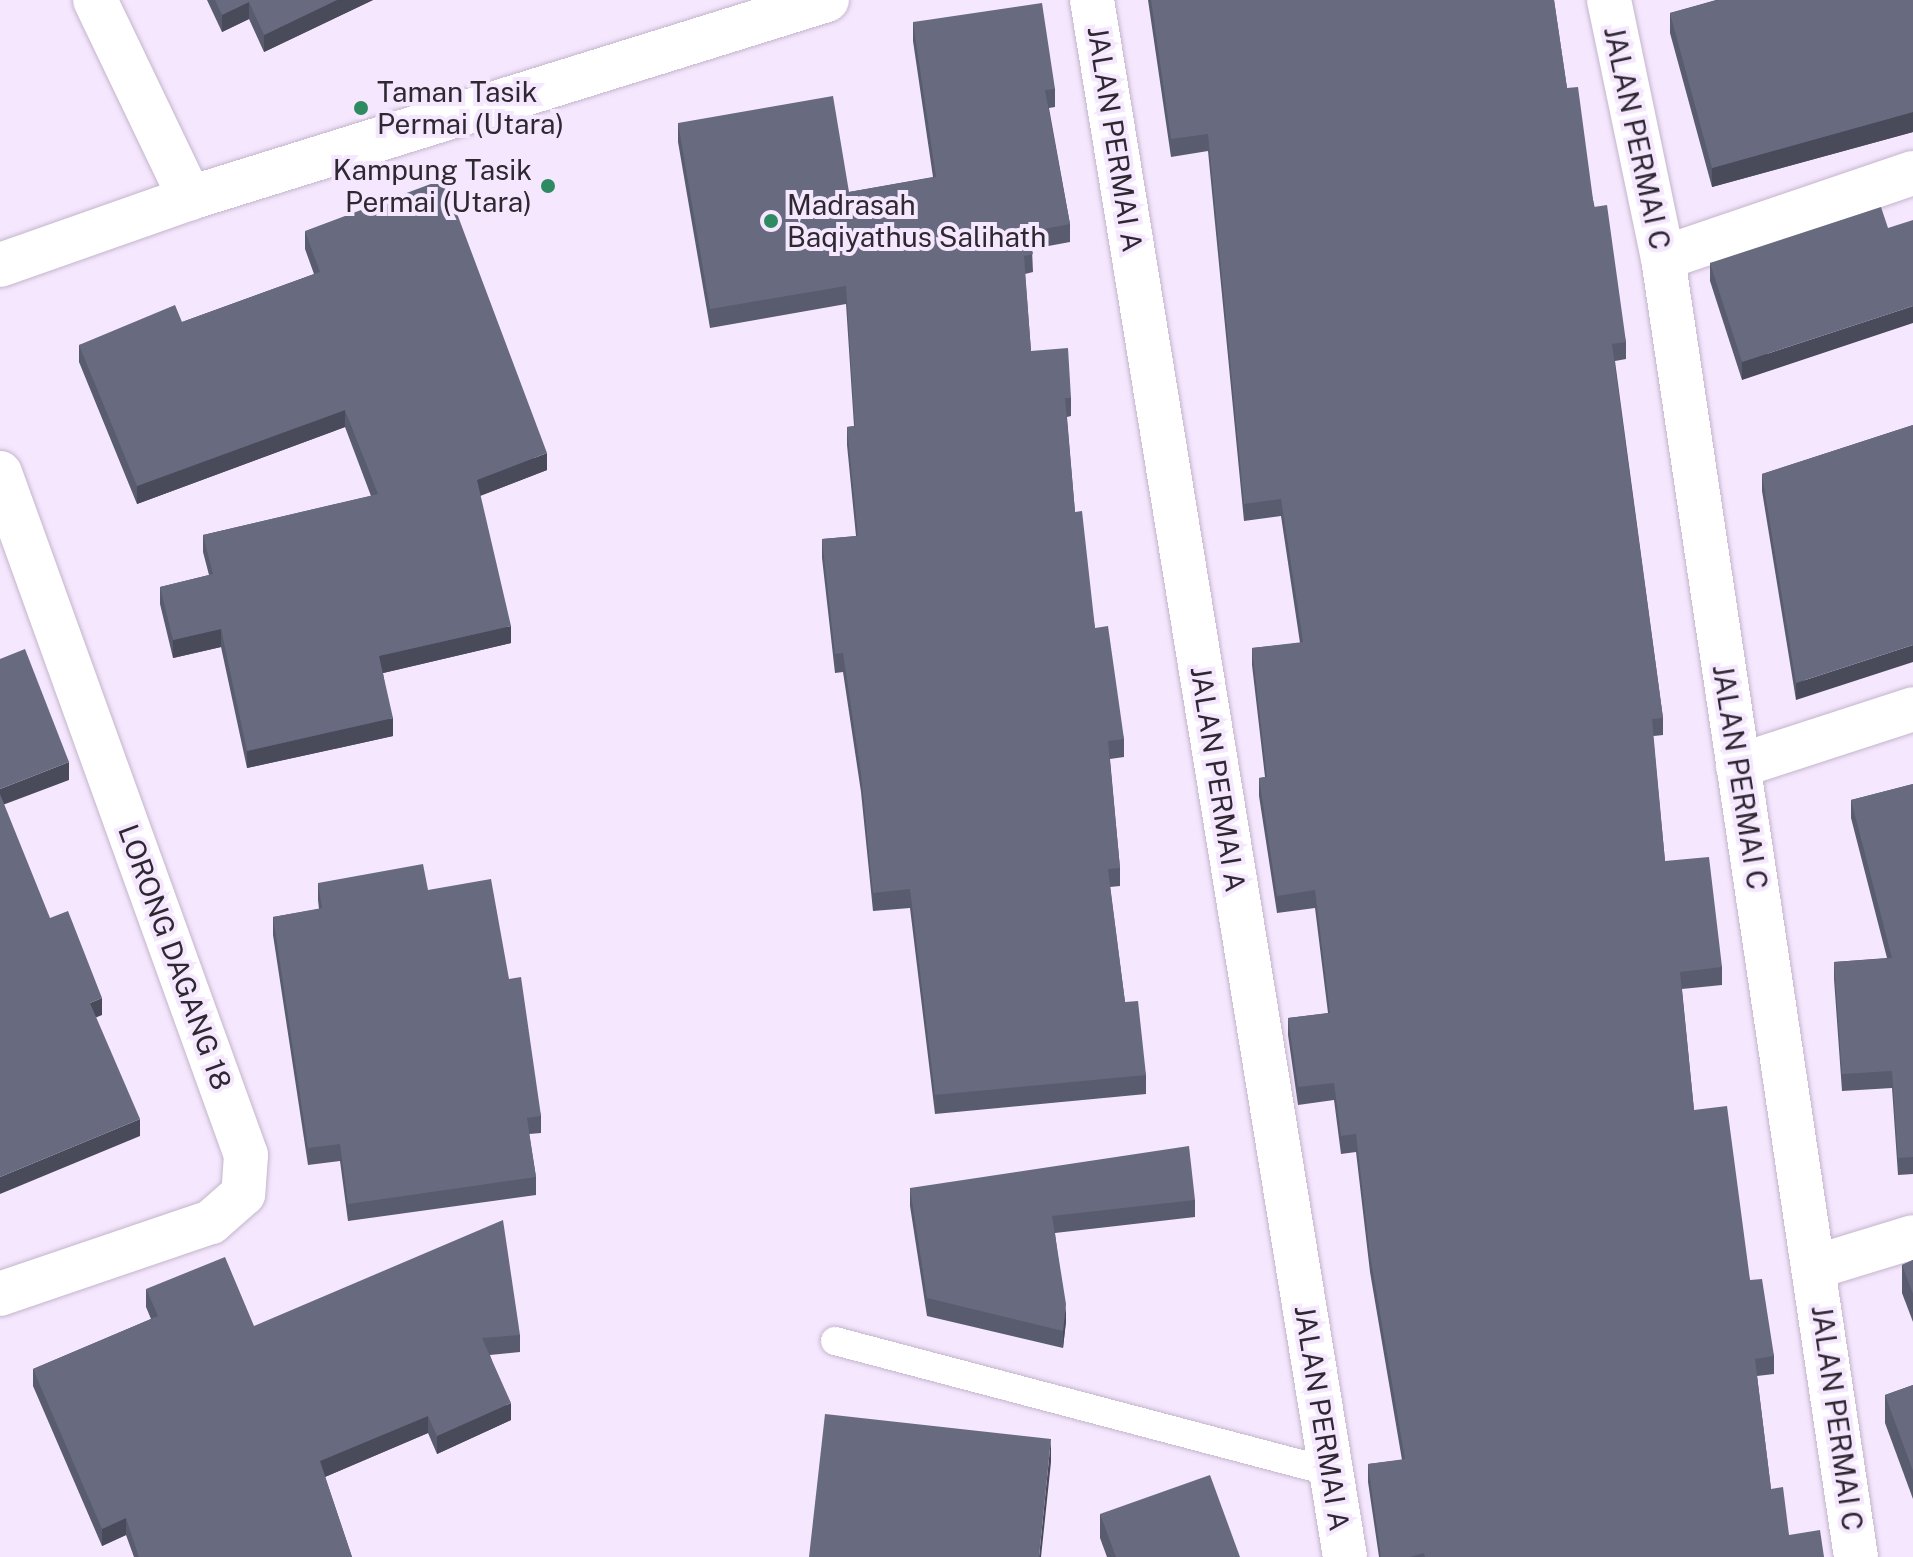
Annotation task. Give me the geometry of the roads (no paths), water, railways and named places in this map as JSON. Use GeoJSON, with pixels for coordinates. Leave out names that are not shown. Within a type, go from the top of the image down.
{"type":"FeatureCollection","features":[{"type":"Feature","properties":{"kind":"street"},"geometry":{"type":"LineString","coordinates":[[95,0],[190,198]]}},
{"type":"Feature","properties":{"kind":"street"},"geometry":{"type":"LineString","coordinates":[[0,265],[190,198],[827,0]]}},
{"type":"Feature","properties":{"kind":"street","name":"JALAN PERMAI A"},"geometry":{"type":"LineString","coordinates":[[1092,0],[1345,1557]]}},
{"type":"Feature","properties":{"kind":"street","name":"JALAN PERMAI C"},"geometry":{"type":"LineString","coordinates":[[1609,0],[1663,258],[1856,1557]]}},
{"type":"Feature","properties":{"kind":"street"},"geometry":{"type":"LineString","coordinates":[[1663,258],[1913,173]]}},
{"type":"Feature","properties":{"kind":"street","name":"LORONG DAGANG 18"},"geometry":{"type":"LineString","coordinates":[[0,473],[246,1155],[243,1194],[211,1222],[0,1294]]}},
{"type":"Feature","properties":{"kind":"street"},"geometry":{"type":"LineString","coordinates":[[1738,766],[1913,709]]}},
{"type":"Feature","properties":{"kind":"street"},"geometry":{"type":"LineString","coordinates":[[1815,1267],[1913,1237]]}},
{"type":"Feature","properties":{"kind":"lane"},"geometry":{"type":"LineString","coordinates":[[835,1341],[1331,1472]]}},
{"type":"Feature","properties":{"kind":"place","name":"Taman Tasik Permai (Utara)"},"geometry":{"type":"Point","coordinates":[361,108]}},
{"type":"Feature","properties":{"kind":"place","name":"Kampung Tasik Permai (Utara)"},"geometry":{"type":"Point","coordinates":[548,186]}},
{"type":"Feature","properties":{"kind":"place","name":"Madrasah Baqiyathus Salihath"},"geometry":{"type":"Point","coordinates":[771,221]}}]}
